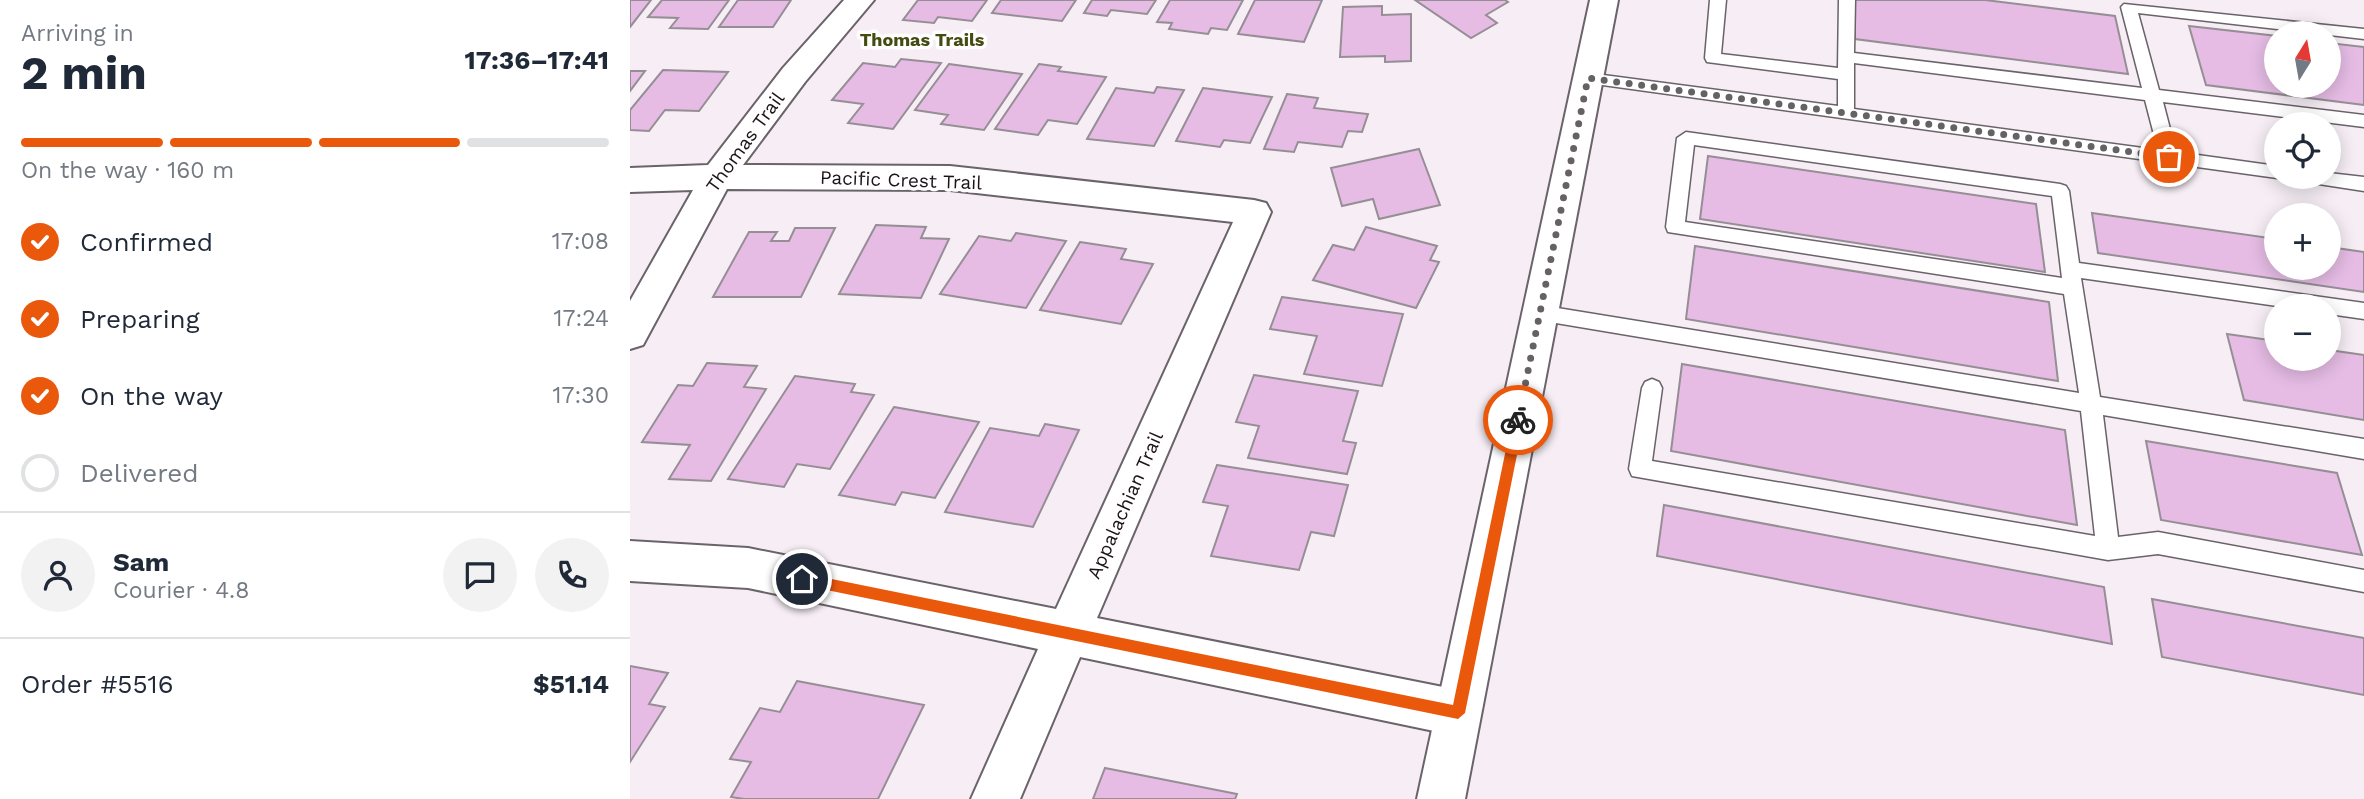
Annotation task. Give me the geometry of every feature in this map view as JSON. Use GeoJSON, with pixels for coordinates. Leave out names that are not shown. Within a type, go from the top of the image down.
{"type":"FeatureCollection","features":[{"type":"Feature","properties":{"kind":"street","name":"Thomas Trail"},"geometry":{"type":"LineString","coordinates":[[630,334],[716,177],[794,75],[860,0]]}},
{"type":"Feature","properties":{"kind":"street"},"geometry":{"type":"LineString","coordinates":[[1441,799],[1604,0]]}},
{"type":"Feature","properties":{"kind":"street","name":"Pacific Crest Trail"},"geometry":{"type":"LineString","coordinates":[[630,180],[716,177],[950,178],[1254,212]]}},
{"type":"Feature","properties":{"kind":"street","name":"Appalachian Trail"},"geometry":{"type":"LineString","coordinates":[[995,799],[1254,212]]}},
{"type":"Feature","properties":{"kind":"street"},"geometry":{"type":"LineString","coordinates":[[630,561],[748,568],[1458,713]]}},
{"type":"Feature","properties":{"kind":"lane"},"geometry":{"type":"LineString","coordinates":[[1718,0],[1713,58],[1846,75]]}},
{"type":"Feature","properties":{"kind":"lane"},"geometry":{"type":"LineString","coordinates":[[1846,114],[1847,0]]}},
{"type":"Feature","properties":{"kind":"lane"},"geometry":{"type":"LineString","coordinates":[[2169,157],[2129,7],[2364,34]]}},
{"type":"Feature","properties":{"kind":"lane"},"geometry":{"type":"LineString","coordinates":[[1846,57],[2364,121]]}},
{"type":"Feature","properties":{"kind":"lane"},"geometry":{"type":"LineString","coordinates":[[1588,78],[2264,170]]}},
{"type":"Feature","properties":{"kind":"lane"},"geometry":{"type":"LineString","coordinates":[[2108,549],[2091,403],[2070,278],[2060,191],[1686,138],[1675,227],[2070,278],[2364,311]]}},
{"type":"Feature","properties":{"kind":"lane"},"geometry":{"type":"LineString","coordinates":[[2341,181],[2364,184]]}},
{"type":"Feature","properties":{"kind":"lane"},"geometry":{"type":"LineString","coordinates":[[1539,313],[2364,449]]}},
{"type":"Feature","properties":{"kind":"lane"},"geometry":{"type":"LineString","coordinates":[[1653,388],[1640,469],[2108,549],[2158,543],[2364,581]]}},
{"type":"Feature","properties":{"kind":"building"},"geometry":{"type":"Polygon","coordinates":[[[630,0],[651,0],[630,27],[630,0]]]}},
{"type":"Feature","properties":{"kind":"building"},"geometry":{"type":"Polygon","coordinates":[[[662,0],[729,0],[708,29],[670,28],[678,18],[648,17],[662,0]]]}},
{"type":"Feature","properties":{"kind":"building"},"geometry":{"type":"Polygon","coordinates":[[[738,0],[791,0],[773,27],[719,27],[738,0]]]}},
{"type":"Feature","properties":{"kind":"building"},"geometry":{"type":"Polygon","coordinates":[[[918,0],[987,0],[972,21],[938,17],[934,23],[903,20],[918,0]]]}},
{"type":"Feature","properties":{"kind":"building"},"geometry":{"type":"Polygon","coordinates":[[[1001,0],[1076,0],[1062,21],[992,13],[1001,0]]]}},
{"type":"Feature","properties":{"kind":"building"},"geometry":{"type":"Polygon","coordinates":[[[1092,0],[1156,0],[1147,14],[1111,10],[1107,16],[1084,13],[1092,0]]]}},
{"type":"Feature","properties":{"kind":"building"},"geometry":{"type":"Polygon","coordinates":[[[1170,0],[1243,0],[1227,30],[1211,28],[1208,34],[1169,29],[1172,23],[1157,22],[1170,0]]]}},
{"type":"Feature","properties":{"kind":"building"},"geometry":{"type":"Polygon","coordinates":[[[1255,0],[1322,0],[1304,42],[1238,34],[1255,0]]]}},
{"type":"Feature","properties":{"kind":"building"},"geometry":{"type":"Polygon","coordinates":[[[1415,0],[1508,2],[1486,15],[1497,23],[1471,38],[1415,0]]]}},
{"type":"Feature","properties":{"kind":"building"},"geometry":{"type":"Polygon","coordinates":[[[1855,0],[1985,0],[2115,16],[2128,74],[1855,39],[1855,0]]]}},
{"type":"Feature","properties":{"kind":"building"},"geometry":{"type":"Polygon","coordinates":[[[1382,6],[1382,15],[1411,14],[1411,61],[1385,62],[1385,56],[1340,57],[1343,7],[1382,6]]]}},
{"type":"Feature","properties":{"kind":"building"},"geometry":{"type":"Polygon","coordinates":[[[2189,26],[2264,35],[2264,92],[2206,85],[2189,26]]]}},
{"type":"Feature","properties":{"kind":"building"},"geometry":{"type":"Polygon","coordinates":[[[2342,44],[2364,47],[2364,105],[2309,98],[2342,98],[2342,44]]]}},
{"type":"Feature","properties":{"kind":"building"},"geometry":{"type":"Polygon","coordinates":[[[901,59],[941,63],[893,129],[848,123],[863,104],[832,100],[863,63],[895,67],[901,59]]]}},
{"type":"Feature","properties":{"kind":"building"},"geometry":{"type":"Polygon","coordinates":[[[949,64],[1022,74],[984,130],[941,124],[948,115],[915,110],[949,64]]]}},
{"type":"Feature","properties":{"kind":"building"},"geometry":{"type":"Polygon","coordinates":[[[1039,64],[1061,67],[1058,71],[1106,77],[1077,124],[1048,120],[1038,135],[995,129],[1039,64]]]}},
{"type":"Feature","properties":{"kind":"building"},"geometry":{"type":"Polygon","coordinates":[[[663,70],[728,72],[699,111],[665,110],[649,131],[630,130],[630,110],[663,70]]]}},
{"type":"Feature","properties":{"kind":"building"},"geometry":{"type":"Polygon","coordinates":[[[630,71],[645,71],[630,91],[630,71]]]}},
{"type":"Feature","properties":{"kind":"building"},"geometry":{"type":"Polygon","coordinates":[[[1157,87],[1184,90],[1154,146],[1087,139],[1116,88],[1154,93],[1157,87]]]}},
{"type":"Feature","properties":{"kind":"building"},"geometry":{"type":"Polygon","coordinates":[[[1203,88],[1272,97],[1250,143],[1224,140],[1220,147],[1176,141],[1203,88]]]}},
{"type":"Feature","properties":{"kind":"building"},"geometry":{"type":"Polygon","coordinates":[[[1287,94],[1318,98],[1314,108],[1368,114],[1362,132],[1348,131],[1342,147],[1298,142],[1294,152],[1264,149],[1287,94]]]}},
{"type":"Feature","properties":{"kind":"building"},"geometry":{"type":"Polygon","coordinates":[[[1419,149],[1440,205],[1379,219],[1373,199],[1342,206],[1331,168],[1419,149]]]}},
{"type":"Feature","properties":{"kind":"building"},"geometry":{"type":"Polygon","coordinates":[[[1708,156],[2036,204],[2045,272],[1700,219],[1708,156]]]}},
{"type":"Feature","properties":{"kind":"building"},"geometry":{"type":"Polygon","coordinates":[[[2092,213],[2264,237],[2264,277],[2098,253],[2092,213]]]}},
{"type":"Feature","properties":{"kind":"building"},"geometry":{"type":"Polygon","coordinates":[[[876,225],[926,227],[921,238],[949,239],[921,298],[839,294],[876,225]]]}},
{"type":"Feature","properties":{"kind":"building"},"geometry":{"type":"Polygon","coordinates":[[[1366,227],[1437,246],[1430,260],[1439,262],[1416,308],[1313,280],[1333,245],[1354,250],[1366,227]]]}},
{"type":"Feature","properties":{"kind":"building"},"geometry":{"type":"Polygon","coordinates":[[[795,228],[835,228],[801,297],[713,297],[749,232],[777,232],[771,241],[789,241],[795,228]]]}},
{"type":"Feature","properties":{"kind":"building"},"geometry":{"type":"Polygon","coordinates":[[[1016,233],[1066,241],[1026,308],[940,294],[979,236],[1011,241],[1016,233]]]}},
{"type":"Feature","properties":{"kind":"building"},"geometry":{"type":"Polygon","coordinates":[[[1080,242],[1126,249],[1121,259],[1153,264],[1121,324],[1040,310],[1080,242]]]}},
{"type":"Feature","properties":{"kind":"building"},"geometry":{"type":"Polygon","coordinates":[[[1695,246],[2049,302],[2058,381],[1686,319],[1695,246]]]}},
{"type":"Feature","properties":{"kind":"building"},"geometry":{"type":"Polygon","coordinates":[[[2341,249],[2364,252],[2364,292],[2282,280],[2341,280],[2341,249]]]}},
{"type":"Feature","properties":{"kind":"building"},"geometry":{"type":"Polygon","coordinates":[[[1282,297],[1403,314],[1382,386],[1304,374],[1317,336],[1270,329],[1282,297]]]}},
{"type":"Feature","properties":{"kind":"building"},"geometry":{"type":"Polygon","coordinates":[[[2227,334],[2264,339],[2264,371],[2341,371],[2341,352],[2364,355],[2364,420],[2244,400],[2227,334]]]}},
{"type":"Feature","properties":{"kind":"building"},"geometry":{"type":"Polygon","coordinates":[[[707,363],[757,366],[744,387],[766,389],[711,481],[669,479],[690,445],[642,442],[678,385],[693,386],[707,363]]]}},
{"type":"Feature","properties":{"kind":"building"},"geometry":{"type":"Polygon","coordinates":[[[1682,364],[2065,430],[2077,525],[1671,451],[1682,364]]]}},
{"type":"Feature","properties":{"kind":"building"},"geometry":{"type":"Polygon","coordinates":[[[1254,375],[1358,391],[1343,441],[1356,443],[1347,474],[1248,458],[1259,426],[1236,422],[1254,375]]]}},
{"type":"Feature","properties":{"kind":"building"},"geometry":{"type":"Polygon","coordinates":[[[795,376],[855,384],[851,392],[874,395],[830,469],[797,464],[784,487],[728,479],[795,376]]]}},
{"type":"Feature","properties":{"kind":"building"},"geometry":{"type":"Polygon","coordinates":[[[894,407],[979,422],[935,498],[902,492],[895,505],[839,495],[894,407]]]}},
{"type":"Feature","properties":{"kind":"building"},"geometry":{"type":"Polygon","coordinates":[[[1045,424],[1079,430],[1033,527],[945,512],[990,428],[1039,436],[1045,424]]]}},
{"type":"Feature","properties":{"kind":"building"},"geometry":{"type":"Polygon","coordinates":[[[2146,441],[2337,473],[2362,555],[2161,520],[2146,441]]]}},
{"type":"Feature","properties":{"kind":"building"},"geometry":{"type":"Polygon","coordinates":[[[1217,465],[1348,485],[1334,536],[1311,532],[1299,570],[1211,556],[1228,506],[1203,502],[1217,465]]]}},
{"type":"Feature","properties":{"kind":"building"},"geometry":{"type":"Polygon","coordinates":[[[1664,505],[2104,587],[2112,644],[1657,556],[1664,505]]]}},
{"type":"Feature","properties":{"kind":"building"},"geometry":{"type":"Polygon","coordinates":[[[2152,599],[2364,638],[2364,695],[2162,657],[2152,599]]]}},
{"type":"Feature","properties":{"kind":"building"},"geometry":{"type":"Polygon","coordinates":[[[630,666],[668,673],[649,704],[665,707],[630,762],[630,666]]]}},
{"type":"Feature","properties":{"kind":"building"},"geometry":{"type":"Polygon","coordinates":[[[797,681],[924,705],[878,799],[731,797],[751,762],[730,759],[760,708],[780,712],[797,681]]]}},
{"type":"Feature","properties":{"kind":"building"},"geometry":{"type":"Polygon","coordinates":[[[1105,768],[1237,794],[1235,799],[1093,799],[1105,768]]]}},
{"type":"Feature","properties":{"kind":"way so far"},"geometry":{"type":"LineString","coordinates":[[1518,420],[1588,78],[2169,157]]}},
{"type":"Feature","properties":{"kind":"district","name":"Thomas Trails"},"geometry":{"type":"Point","coordinates":[922,39]}},
{"type":"Feature","properties":{"kind":"route"},"geometry":{"type":"LineString","coordinates":[[802,579],[1458,713],[1518,420]]}}]}
